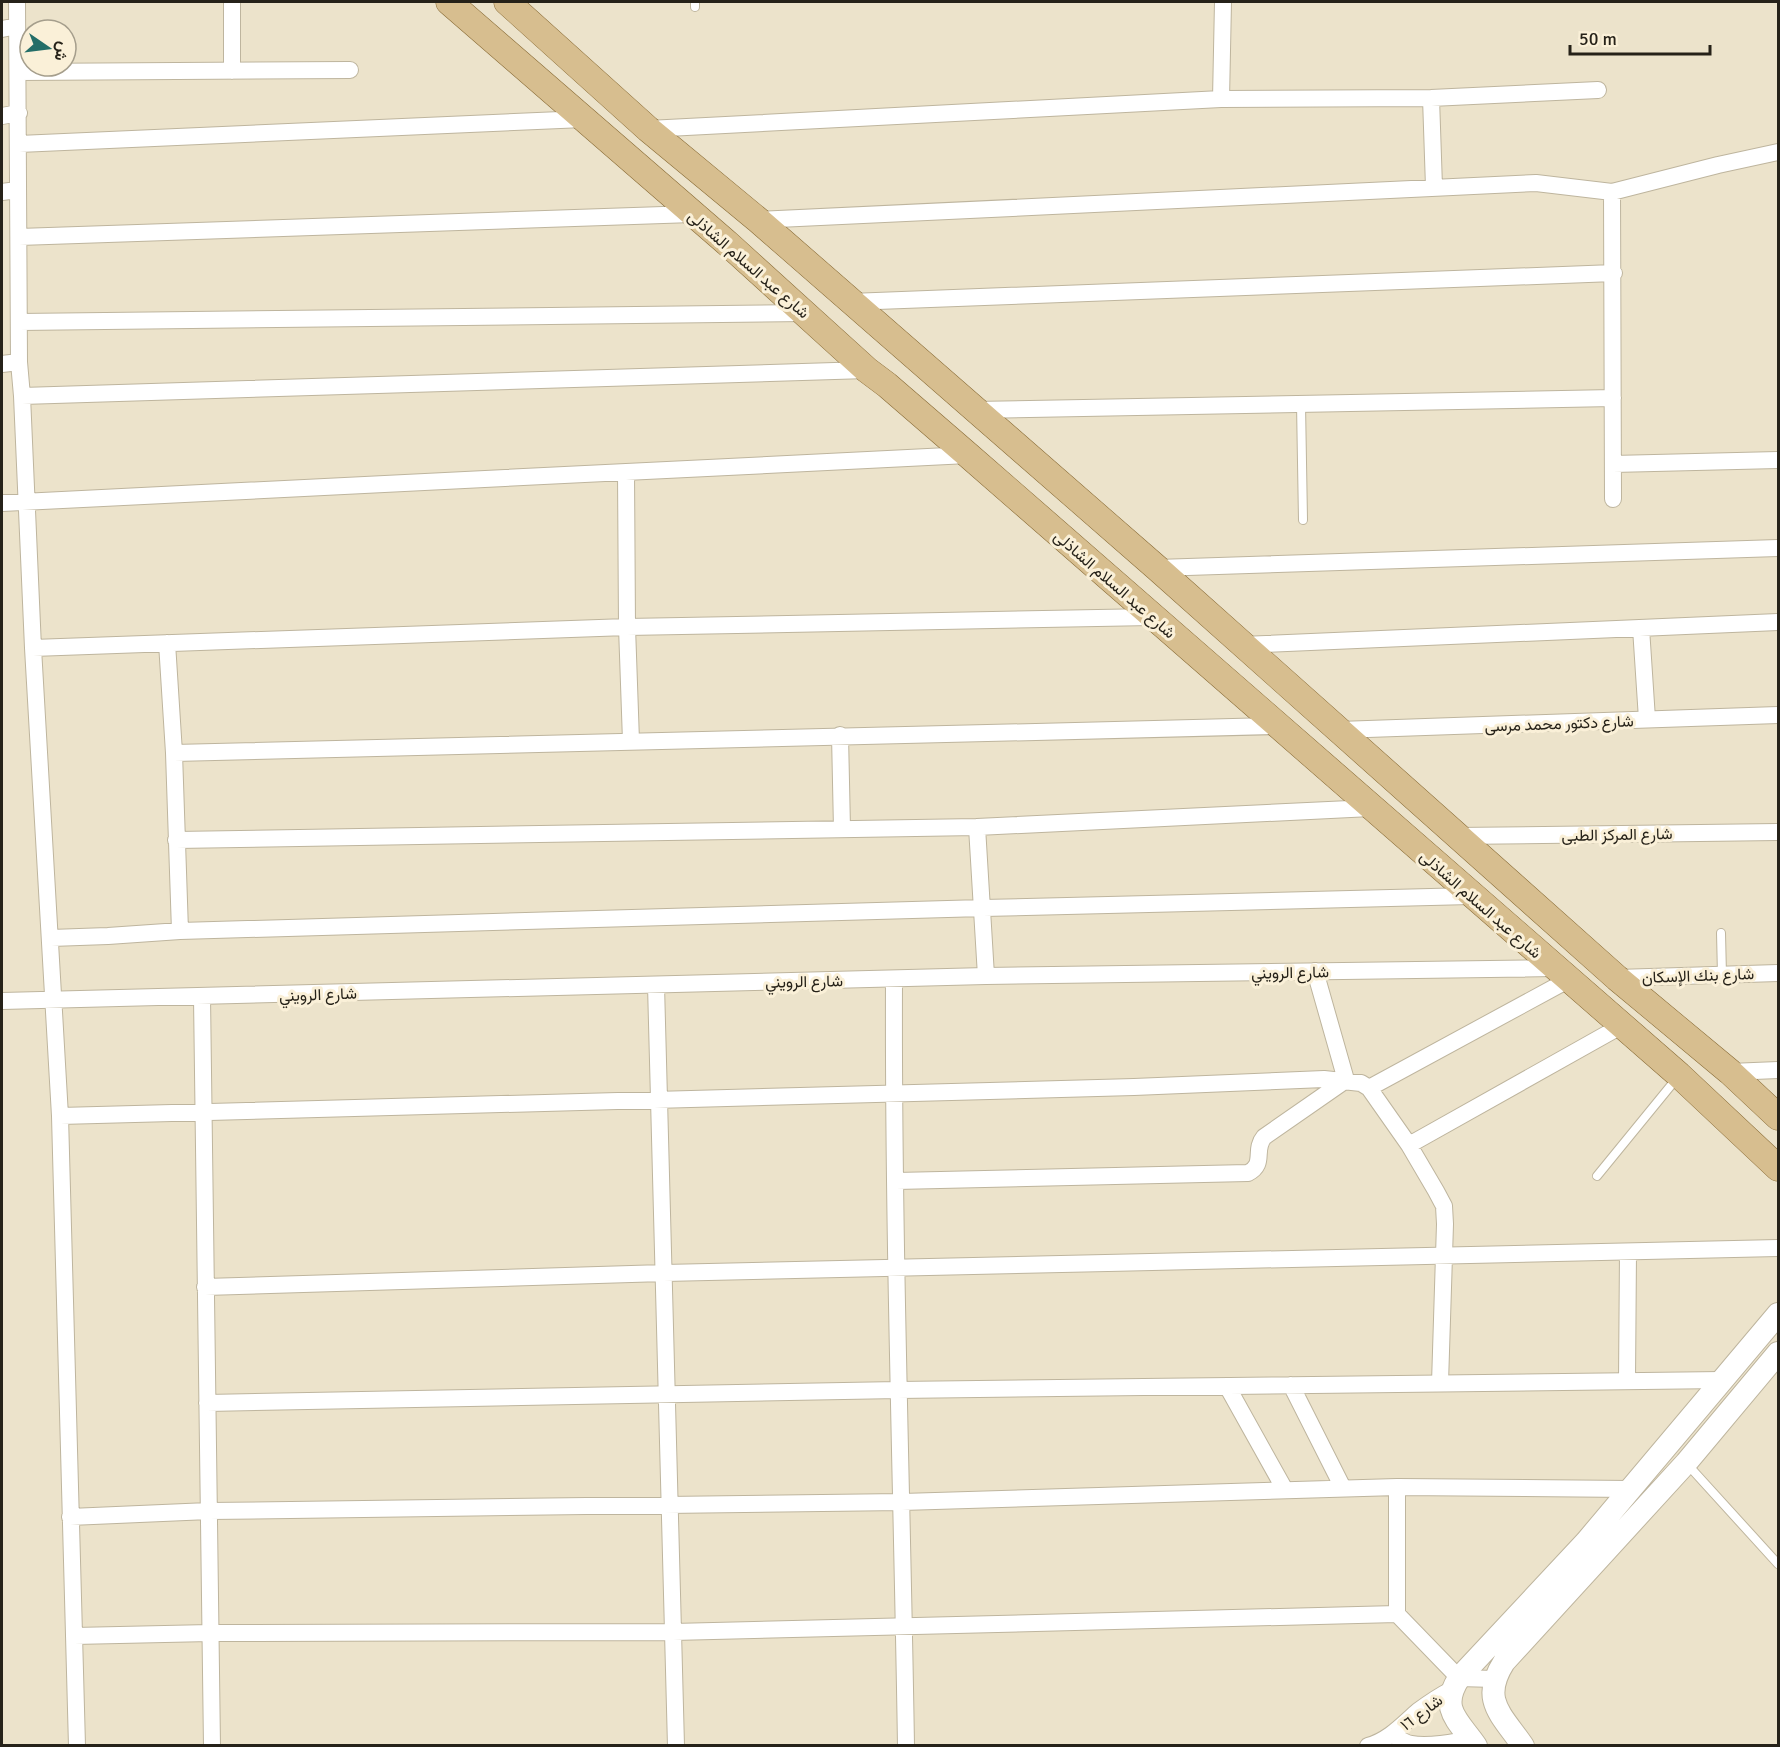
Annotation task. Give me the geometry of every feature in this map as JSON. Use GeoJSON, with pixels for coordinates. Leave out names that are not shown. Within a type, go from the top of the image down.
{"type":"FeatureCollection","features":[{"type":"Feature","properties":{"kind":"main road","name":"شارع عبد السلام الشاذلى"},"geometry":{"type":"LineString","coordinates":[[449,2],[693,214],[867,370],[968,455],[1684,1081],[1779,1168]]}},
{"type":"Feature","properties":{"kind":"main road"},"geometry":{"type":"LineString","coordinates":[[507,2],[648,129],[758,220],[1157,568],[1456,836],[1588,950],[1617,978],[1730,1072],[1773,1112],[1742,1135]]}},
{"type":"Feature","properties":{"kind":"main road"},"geometry":{"type":"LineString","coordinates":[[916,411],[943,383]]}},
{"type":"Feature","properties":{"kind":"main road"},"geometry":{"type":"LineString","coordinates":[[1684,1081],[1706,1082],[1730,1072]]}},
{"type":"Feature","properties":{"kind":"main road"},"geometry":{"type":"LineString","coordinates":[[1473,1742],[1452,1710],[1449,1697],[1455,1684],[1586,1542],[1779,1314]]}},
{"type":"Feature","properties":{"kind":"main road"},"geometry":{"type":"LineString","coordinates":[[1523,1746],[1495,1704],[1492,1688],[1494,1679],[1504,1662],[1686,1463],[1779,1353]]}},
{"type":"Feature","properties":{"kind":"street"},"geometry":{"type":"LineString","coordinates":[[17,2],[9,27],[18,72]]}},
{"type":"Feature","properties":{"kind":"street"},"geometry":{"type":"LineString","coordinates":[[232,2],[232,70]]}},
{"type":"Feature","properties":{"kind":"street"},"geometry":{"type":"LineString","coordinates":[[1221,99],[1223,2]]}},
{"type":"Feature","properties":{"kind":"street"},"geometry":{"type":"LineString","coordinates":[[78,71],[350,70]]}},
{"type":"Feature","properties":{"kind":"street"},"geometry":{"type":"LineString","coordinates":[[18,78],[19,144],[9,191],[20,237],[19,362],[60,1116],[77,1746]]}},
{"type":"Feature","properties":{"kind":"street"},"geometry":{"type":"LineString","coordinates":[[648,129],[1221,99],[1431,98],[1598,90]]}},
{"type":"Feature","properties":{"kind":"street"},"geometry":{"type":"LineString","coordinates":[[1431,98],[1434,187]]}},
{"type":"Feature","properties":{"kind":"street"},"geometry":{"type":"LineString","coordinates":[[2,116],[19,113]]}},
{"type":"Feature","properties":{"kind":"street"},"geometry":{"type":"LineString","coordinates":[[19,144],[584,119]]}},
{"type":"Feature","properties":{"kind":"street"},"geometry":{"type":"LineString","coordinates":[[758,220],[1536,183],[1612,192],[1779,152]]}},
{"type":"Feature","properties":{"kind":"street"},"geometry":{"type":"LineString","coordinates":[[1612,192],[1613,499]]}},
{"type":"Feature","properties":{"kind":"street"},"geometry":{"type":"LineString","coordinates":[[20,237],[693,214]]}},
{"type":"Feature","properties":{"kind":"street"},"geometry":{"type":"LineString","coordinates":[[850,302],[1614,273]]}},
{"type":"Feature","properties":{"kind":"street"},"geometry":{"type":"LineString","coordinates":[[19,322],[805,313]]}},
{"type":"Feature","properties":{"kind":"street"},"geometry":{"type":"LineString","coordinates":[[2,364],[19,362]]}},
{"type":"Feature","properties":{"kind":"street"},"geometry":{"type":"LineString","coordinates":[[22,396],[867,370]]}},
{"type":"Feature","properties":{"kind":"street"},"geometry":{"type":"LineString","coordinates":[[974,410],[1613,398]]}},
{"type":"Feature","properties":{"kind":"street"},"geometry":{"type":"LineString","coordinates":[[2,503],[968,455]]}},
{"type":"Feature","properties":{"kind":"street"},"geometry":{"type":"LineString","coordinates":[[1613,464],[1779,460]]}},
{"type":"Feature","properties":{"kind":"street"},"geometry":{"type":"LineString","coordinates":[[626,472],[627,627],[631,741]]}},
{"type":"Feature","properties":{"kind":"street"},"geometry":{"type":"LineString","coordinates":[[1157,568],[1779,548]]}},
{"type":"Feature","properties":{"kind":"street"},"geometry":{"type":"LineString","coordinates":[[33,648],[627,627],[1152,617]]}},
{"type":"Feature","properties":{"kind":"street"},"geometry":{"type":"LineString","coordinates":[[1242,645],[1779,622]]}},
{"type":"Feature","properties":{"kind":"street"},"geometry":{"type":"LineString","coordinates":[[1641,628],[1647,720]]}},
{"type":"Feature","properties":{"kind":"street"},"geometry":{"type":"LineString","coordinates":[[167,643],[174,753],[180,931]]}},
{"type":"Feature","properties":{"kind":"street","name":"شارع دكتور محمد مرسى"},"geometry":{"type":"LineString","coordinates":[[1339,730],[1779,715]]}},
{"type":"Feature","properties":{"kind":"street"},"geometry":{"type":"LineString","coordinates":[[174,753],[1277,726]]}},
{"type":"Feature","properties":{"kind":"street"},"geometry":{"type":"LineString","coordinates":[[840,735],[842,829]]}},
{"type":"Feature","properties":{"kind":"street"},"geometry":{"type":"LineString","coordinates":[[176,840],[977,826],[1371,808]]}},
{"type":"Feature","properties":{"kind":"street"},"geometry":{"type":"LineString","coordinates":[[977,826],[986,975]]}},
{"type":"Feature","properties":{"kind":"street","name":"شارع المركز الطبى"},"geometry":{"type":"LineString","coordinates":[[1456,836],[1779,832]]}},
{"type":"Feature","properties":{"kind":"street"},"geometry":{"type":"LineString","coordinates":[[51,938],[180,931],[1471,896]]}},
{"type":"Feature","properties":{"kind":"street"},"geometry":{"type":"LineString","coordinates":[[1315,971],[1346,1080]]}},
{"type":"Feature","properties":{"kind":"street","name":"شارع الرويني"},"geometry":{"type":"LineString","coordinates":[[2,1001],[54,1002],[986,975],[1315,971],[1561,974]]}},
{"type":"Feature","properties":{"kind":"street","name":"شارع بنك الإسكان"},"geometry":{"type":"LineString","coordinates":[[1617,978],[1779,973]]}},
{"type":"Feature","properties":{"kind":"street"},"geometry":{"type":"LineString","coordinates":[[1369,1088],[1561,974]]}},
{"type":"Feature","properties":{"kind":"street"},"geometry":{"type":"LineString","coordinates":[[894,979],[893,1094],[906,1746]]}},
{"type":"Feature","properties":{"kind":"street"},"geometry":{"type":"LineString","coordinates":[[656,985],[676,1746]]}},
{"type":"Feature","properties":{"kind":"street"},"geometry":{"type":"LineString","coordinates":[[202,998],[212,1746]]}},
{"type":"Feature","properties":{"kind":"street"},"geometry":{"type":"LineString","coordinates":[[1409,1145],[1621,1026]]}},
{"type":"Feature","properties":{"kind":"street"},"geometry":{"type":"LineString","coordinates":[[1730,1072],[1779,1070]]}},
{"type":"Feature","properties":{"kind":"street"},"geometry":{"type":"LineString","coordinates":[[60,1116],[1134,1088],[1324,1079],[1346,1080],[1361,1083],[1369,1088],[1409,1145],[1444,1206],[1440,1383]]}},
{"type":"Feature","properties":{"kind":"street"},"geometry":{"type":"LineString","coordinates":[[896,1181],[1248,1173],[1256,1169],[1258,1148],[1264,1137],[1346,1080]]}},
{"type":"Feature","properties":{"kind":"street"},"geometry":{"type":"LineString","coordinates":[[206,1287],[664,1273],[1779,1248]]}},
{"type":"Feature","properties":{"kind":"street"},"geometry":{"type":"LineString","coordinates":[[1627,1381],[1628,1252]]}},
{"type":"Feature","properties":{"kind":"street"},"geometry":{"type":"LineString","coordinates":[[207,1403],[898,1390],[1722,1380]]}},
{"type":"Feature","properties":{"kind":"street"},"geometry":{"type":"LineString","coordinates":[[1291,1385],[1343,1488]]}},
{"type":"Feature","properties":{"kind":"street"},"geometry":{"type":"LineString","coordinates":[[1227,1386],[1285,1490]]}},
{"type":"Feature","properties":{"kind":"street"},"geometry":{"type":"LineString","coordinates":[[70,1517],[208,1511],[902,1502],[1397,1487],[1632,1489]]}},
{"type":"Feature","properties":{"kind":"street"},"geometry":{"type":"LineString","coordinates":[[1397,1487],[1396,1614],[1455,1684],[1494,1679]]}},
{"type":"Feature","properties":{"kind":"street"},"geometry":{"type":"LineString","coordinates":[[74,1636],[210,1633],[673,1632],[1396,1614]]}},
{"type":"Feature","properties":{"kind":"street","name":"شارع ١٦"},"geometry":{"type":"LineString","coordinates":[[1368,1746],[1393,1735],[1398,1727],[1455,1684]]}},
{"type":"Feature","properties":{"kind":"street","name":"شارع ١٦"},"geometry":{"type":"LineString","coordinates":[[1393,1735],[1411,1744],[1421,1745],[1473,1742]]}},
{"type":"Feature","properties":{"kind":"lane"},"geometry":{"type":"LineString","coordinates":[[1301,404],[1303,520]]}},
{"type":"Feature","properties":{"kind":"lane"},"geometry":{"type":"LineString","coordinates":[[1721,933],[1722,975]]}},
{"type":"Feature","properties":{"kind":"lane"},"geometry":{"type":"LineString","coordinates":[[1597,1176],[1684,1081]]}},
{"type":"Feature","properties":{"kind":"lane"},"geometry":{"type":"LineString","coordinates":[[1686,1463],[1779,1564]]}}]}
